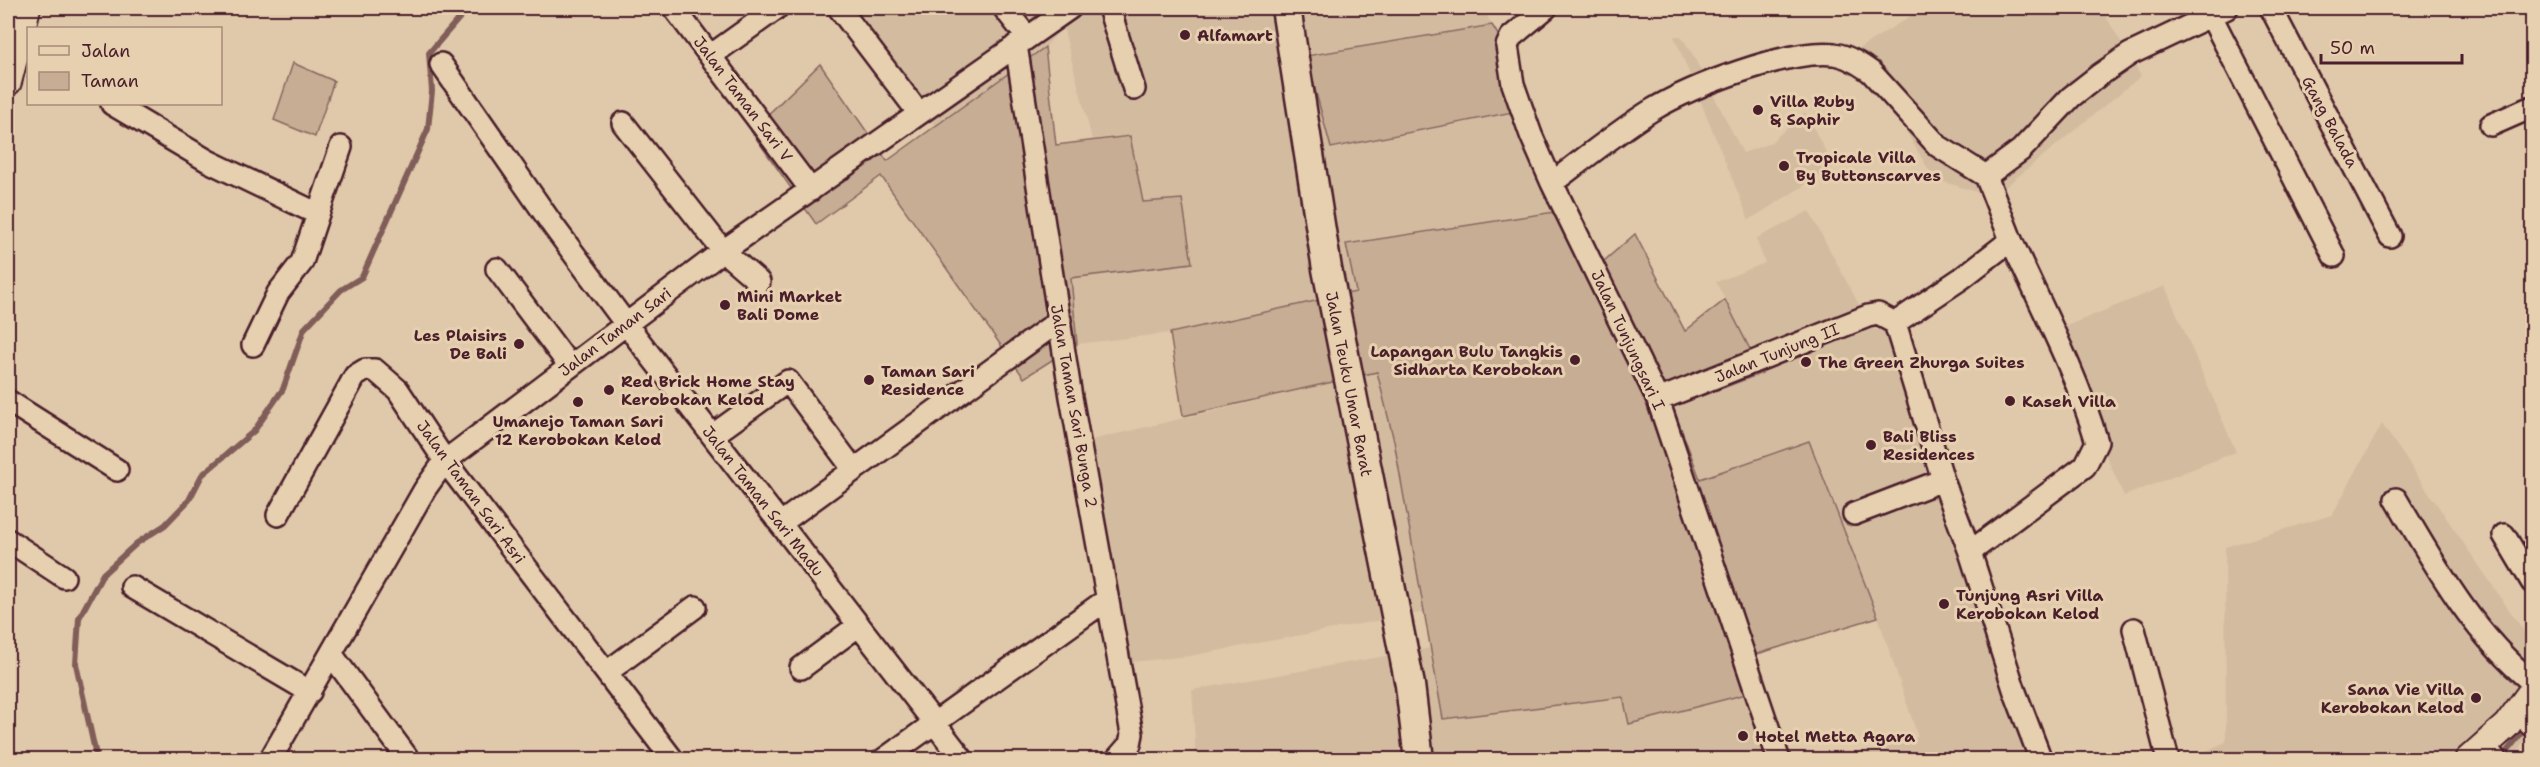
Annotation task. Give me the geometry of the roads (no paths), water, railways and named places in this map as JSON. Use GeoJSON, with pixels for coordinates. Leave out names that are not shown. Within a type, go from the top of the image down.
{"type":"FeatureCollection","features":[{"type":"Feature","properties":{"kind":"main road","name":"Jalan Teuku Umar Barat"},"geometry":{"type":"LineString","coordinates":[[1286,8],[1326,269],[1410,685],[1419,759]]}},
{"type":"Feature","properties":{"kind":"street"},"geometry":{"type":"LineString","coordinates":[[8,82],[27,8]]}},
{"type":"Feature","properties":{"kind":"street","name":"Jalan Taman Sari V"},"geometry":{"type":"LineString","coordinates":[[674,8],[811,190]]}},
{"type":"Feature","properties":{"kind":"street"},"geometry":{"type":"LineString","coordinates":[[710,56],[777,8]]}},
{"type":"Feature","properties":{"kind":"street"},"geometry":{"type":"LineString","coordinates":[[839,8],[918,112]]}},
{"type":"Feature","properties":{"kind":"street"},"geometry":{"type":"LineString","coordinates":[[1004,8],[1021,41]]}},
{"type":"Feature","properties":{"kind":"street","name":"Jalan Taman Sari"},"geometry":{"type":"LineString","coordinates":[[270,759],[332,655],[425,489],[445,461],[569,365],[723,251],[918,112],[1070,8]]}},
{"type":"Feature","properties":{"kind":"street"},"geometry":{"type":"LineString","coordinates":[[1109,8],[1134,89]]}},
{"type":"Feature","properties":{"kind":"street","name":"Jalan Tunjungsari I"},"geometry":{"type":"LineString","coordinates":[[1546,8],[1511,37],[1507,46],[1514,84],[1531,135],[1552,183],[1658,400],[1779,759]]}},
{"type":"Feature","properties":{"kind":"street","name":"Gang Balada"},"geometry":{"type":"LineString","coordinates":[[2271,8],[2390,236]]}},
{"type":"Feature","properties":{"kind":"street"},"geometry":{"type":"LineString","coordinates":[[1986,176],[2021,150],[2071,97],[2098,76],[2130,54],[2219,11],[2334,256]]}},
{"type":"Feature","properties":{"kind":"street","name":"Jalan Taman Sari Bunga 2"},"geometry":{"type":"LineString","coordinates":[[1021,41],[1060,320],[1106,600],[1132,734],[1130,744],[1116,759]]}},
{"type":"Feature","properties":{"kind":"street"},"geometry":{"type":"LineString","coordinates":[[1552,183],[1636,121],[1695,88],[1773,63],[1818,54],[1836,54],[1858,63],[1871,72],[1938,146],[1986,176],[2011,240],[2089,416],[2097,442],[2085,466],[1970,552]]}},
{"type":"Feature","properties":{"kind":"street","name":"Jalan Taman Sari Madu"},"geometry":{"type":"LineString","coordinates":[[441,64],[554,227],[626,324],[963,759]]}},
{"type":"Feature","properties":{"kind":"street"},"geometry":{"type":"LineString","coordinates":[[114,105],[208,161],[318,214]]}},
{"type":"Feature","properties":{"kind":"street"},"geometry":{"type":"LineString","coordinates":[[2491,125],[2532,107]]}},
{"type":"Feature","properties":{"kind":"street"},"geometry":{"type":"LineString","coordinates":[[623,123],[723,251],[759,282]]}},
{"type":"Feature","properties":{"kind":"street"},"geometry":{"type":"LineString","coordinates":[[254,345],[278,293],[302,262],[341,147]]}},
{"type":"Feature","properties":{"kind":"street"},"geometry":{"type":"LineString","coordinates":[[2011,240],[1962,278],[1894,323],[1943,480],[1970,552],[2014,692],[2041,759]]}},
{"type":"Feature","properties":{"kind":"street"},"geometry":{"type":"LineString","coordinates":[[498,269],[569,365]]}},
{"type":"Feature","properties":{"kind":"street","name":"Jalan Tunjung II"},"geometry":{"type":"LineString","coordinates":[[1658,400],[1868,316],[1878,314],[1894,323]]}},
{"type":"Feature","properties":{"kind":"street"},"geometry":{"type":"LineString","coordinates":[[781,524],[1060,320]]}},
{"type":"Feature","properties":{"kind":"street","name":"Jalan Taman Sari Asri"},"geometry":{"type":"LineString","coordinates":[[278,514],[355,376],[365,370],[375,370],[398,390],[445,461],[673,759]]}},
{"type":"Feature","properties":{"kind":"street"},"geometry":{"type":"LineString","coordinates":[[713,435],[788,381],[854,470]]}},
{"type":"Feature","properties":{"kind":"street"},"geometry":{"type":"LineString","coordinates":[[8,401],[117,470]]}},
{"type":"Feature","properties":{"kind":"street"},"geometry":{"type":"LineString","coordinates":[[1854,514],[1943,480]]}},
{"type":"Feature","properties":{"kind":"street"},"geometry":{"type":"LineString","coordinates":[[2396,499],[2471,619],[2505,660],[2532,682]]}},
{"type":"Feature","properties":{"kind":"street"},"geometry":{"type":"LineString","coordinates":[[2504,535],[2532,582]]}},
{"type":"Feature","properties":{"kind":"street"},"geometry":{"type":"LineString","coordinates":[[8,540],[64,578]]}},
{"type":"Feature","properties":{"kind":"street"},"geometry":{"type":"LineString","coordinates":[[132,587],[310,692]]}},
{"type":"Feature","properties":{"kind":"street"},"geometry":{"type":"LineString","coordinates":[[883,759],[1106,600]]}},
{"type":"Feature","properties":{"kind":"street"},"geometry":{"type":"LineString","coordinates":[[607,672],[695,607]]}},
{"type":"Feature","properties":{"kind":"street"},"geometry":{"type":"LineString","coordinates":[[801,668],[859,625]]}},
{"type":"Feature","properties":{"kind":"street"},"geometry":{"type":"LineString","coordinates":[[2134,629],[2168,759]]}},
{"type":"Feature","properties":{"kind":"street"},"geometry":{"type":"LineString","coordinates":[[332,655],[409,759]]}},
{"type":"Feature","properties":{"kind":"street"},"geometry":{"type":"LineString","coordinates":[[2483,755],[2528,709]]}},
{"type":"Feature","properties":{"kind":"waterway"},"geometry":{"type":"LineString","coordinates":[[97,760],[76,664],[79,618],[103,574],[137,543],[165,525],[189,500],[202,475],[254,431],[283,389],[304,329],[341,290],[362,277],[428,129],[432,91],[429,53],[468,8]]}},
{"type":"Feature","properties":{"kind":"waterway"},"geometry":{"type":"LineString","coordinates":[[2501,759],[2526,727]]}},
{"type":"Feature","properties":{"kind":"place","name":"Alfamart"},"geometry":{"type":"Point","coordinates":[1185,35]}},
{"type":"Feature","properties":{"kind":"place","name":"Villa Ruby & Saphir"},"geometry":{"type":"Point","coordinates":[1758,110]}},
{"type":"Feature","properties":{"kind":"place","name":"Tropicale Villa By Buttonscarves"},"geometry":{"type":"Point","coordinates":[1784,166]}},
{"type":"Feature","properties":{"kind":"place","name":"Mini Market Bali Dome"},"geometry":{"type":"Point","coordinates":[725,305]}},
{"type":"Feature","properties":{"kind":"place","name":"Les Plaisirs De Bali"},"geometry":{"type":"Point","coordinates":[519,344]}},
{"type":"Feature","properties":{"kind":"place","name":"Lapangan Bulu Tangkis Sidharta Kerobokan"},"geometry":{"type":"Point","coordinates":[1575,360]}},
{"type":"Feature","properties":{"kind":"place","name":"The Green Zhurga Suites"},"geometry":{"type":"Point","coordinates":[1806,362]}},
{"type":"Feature","properties":{"kind":"place","name":"Taman Sari Residence"},"geometry":{"type":"Point","coordinates":[869,380]}},
{"type":"Feature","properties":{"kind":"place","name":"Red Brick Home Stay Kerobokan Kelod"},"geometry":{"type":"Point","coordinates":[609,390]}},
{"type":"Feature","properties":{"kind":"place","name":"Kaseh Villa"},"geometry":{"type":"Point","coordinates":[2010,401]}},
{"type":"Feature","properties":{"kind":"place","name":"Umanejo Taman Sari 12 Kerobokan Kelod"},"geometry":{"type":"Point","coordinates":[578,402]}},
{"type":"Feature","properties":{"kind":"place","name":"Bali Bliss Residences"},"geometry":{"type":"Point","coordinates":[1871,445]}},
{"type":"Feature","properties":{"kind":"place","name":"Tunjung Asri Villa Kerobokan Kelod"},"geometry":{"type":"Point","coordinates":[1944,604]}},
{"type":"Feature","properties":{"kind":"place","name":"Sana Vie Villa Kerobokan Kelod"},"geometry":{"type":"Point","coordinates":[2476,698]}},
{"type":"Feature","properties":{"kind":"place","name":"Hotel Metta Agara"},"geometry":{"type":"Point","coordinates":[1743,736]}}]}
